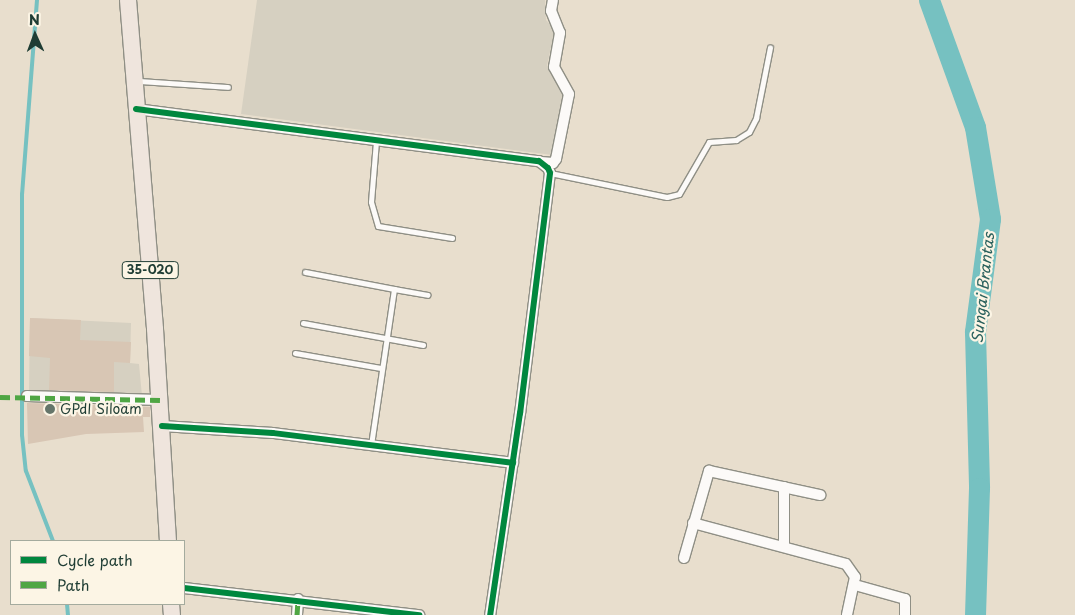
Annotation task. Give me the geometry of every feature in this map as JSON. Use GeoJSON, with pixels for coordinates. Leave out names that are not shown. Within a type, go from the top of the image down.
{"type":"FeatureCollection","features":[{"type":"Feature","properties":{"kind":"main road","name":"35-020"},"geometry":{"type":"LineString","coordinates":[[128,0],[162,426],[168,540]]}},
{"type":"Feature","properties":{"kind":"street"},"geometry":{"type":"LineString","coordinates":[[136,110],[553,164],[556,159],[569,94],[554,67],[560,33],[550,11],[553,0]]}},
{"type":"Feature","properties":{"kind":"street"},"geometry":{"type":"LineString","coordinates":[[490,615],[513,463],[550,173],[541,162]]}},
{"type":"Feature","properties":{"kind":"street"},"geometry":{"type":"LineString","coordinates":[[27,396],[160,400]]}},
{"type":"Feature","properties":{"kind":"street"},"geometry":{"type":"LineString","coordinates":[[162,426],[273,433],[513,463]]}},
{"type":"Feature","properties":{"kind":"street"},"geometry":{"type":"LineString","coordinates":[[684,558],[709,471],[820,495]]}},
{"type":"Feature","properties":{"kind":"street"},"geometry":{"type":"LineString","coordinates":[[784,487],[784,545]]}},
{"type":"Feature","properties":{"kind":"street"},"geometry":{"type":"LineString","coordinates":[[693,523],[844,562],[853,571],[855,585],[847,615]]}},
{"type":"Feature","properties":{"kind":"street"},"geometry":{"type":"LineString","coordinates":[[855,585],[905,599],[905,615]]}},
{"type":"Feature","properties":{"kind":"street"},"geometry":{"type":"LineString","coordinates":[[185,588],[298,599],[419,615]]}},
{"type":"Feature","properties":{"kind":"street"},"geometry":{"type":"LineString","coordinates":[[297,615],[298,599]]}},
{"type":"Feature","properties":{"kind":"lane"},"geometry":{"type":"LineString","coordinates":[[550,173],[667,197],[678,194],[709,142],[736,140],[748,132],[756,118],[770,47]]}},
{"type":"Feature","properties":{"kind":"lane"},"geometry":{"type":"LineString","coordinates":[[134,81],[228,87]]}},
{"type":"Feature","properties":{"kind":"lane"},"geometry":{"type":"LineString","coordinates":[[376,141],[371,202],[378,226],[452,238]]}},
{"type":"Feature","properties":{"kind":"lane"},"geometry":{"type":"LineString","coordinates":[[305,272],[427,296]]}},
{"type":"Feature","properties":{"kind":"lane"},"geometry":{"type":"LineString","coordinates":[[371,445],[384,337],[394,289]]}},
{"type":"Feature","properties":{"kind":"lane"},"geometry":{"type":"LineString","coordinates":[[303,323],[423,345]]}},
{"type":"Feature","properties":{"kind":"lane"},"geometry":{"type":"LineString","coordinates":[[295,353],[380,368]]}},
{"type":"Feature","properties":{"kind":"shaded area"},"geometry":{"type":"Polygon","coordinates":[[[257,0],[545,0],[546,20],[555,30],[547,65],[564,92],[552,155],[241,114],[257,0]]]}},
{"type":"Feature","properties":{"kind":"shaded area"},"geometry":{"type":"Polygon","coordinates":[[[30,318],[131,323],[130,363],[139,364],[142,396],[29,394],[30,318]]]}},
{"type":"Feature","properties":{"kind":"building"},"geometry":{"type":"Polygon","coordinates":[[[30,318],[81,320],[80,340],[131,342],[130,363],[114,362],[114,392],[49,390],[50,358],[29,356],[30,318]]]}},
{"type":"Feature","properties":{"kind":"building"},"geometry":{"type":"Polygon","coordinates":[[[27,403],[99,405],[100,413],[122,415],[122,406],[150,407],[150,417],[143,417],[144,432],[86,434],[28,444],[27,403]]]}},
{"type":"Feature","properties":{"kind":"waterway"},"geometry":{"type":"LineString","coordinates":[[37,0],[22,194],[22,435],[26,471],[53,540]]}},
{"type":"Feature","properties":{"kind":"waterway","name":"Sungai Brantas"},"geometry":{"type":"LineString","coordinates":[[929,0],[975,127],[990,219],[975,332],[979,488],[975,615]]}},
{"type":"Feature","properties":{"kind":"waterway"},"geometry":{"type":"LineString","coordinates":[[67,605],[68,615]]}},
{"type":"Feature","properties":{"kind":"marked path"},"geometry":{"type":"LineString","coordinates":[[0,397],[160,400]]}},
{"type":"Feature","properties":{"kind":"marked path"},"geometry":{"type":"LineString","coordinates":[[297,615],[298,599]]}},
{"type":"Feature","properties":{"kind":"cycle path"},"geometry":{"type":"LineString","coordinates":[[136,109],[539,161],[548,168],[550,173],[520,413],[490,615]]}},
{"type":"Feature","properties":{"kind":"cycle path"},"geometry":{"type":"LineString","coordinates":[[162,426],[273,433],[513,463]]}},
{"type":"Feature","properties":{"kind":"cycle path"},"geometry":{"type":"LineString","coordinates":[[185,588],[419,615]]}},
{"type":"Feature","properties":{"kind":"place","name":"GPdI Siloam"},"geometry":{"type":"Point","coordinates":[50,409]}}]}
